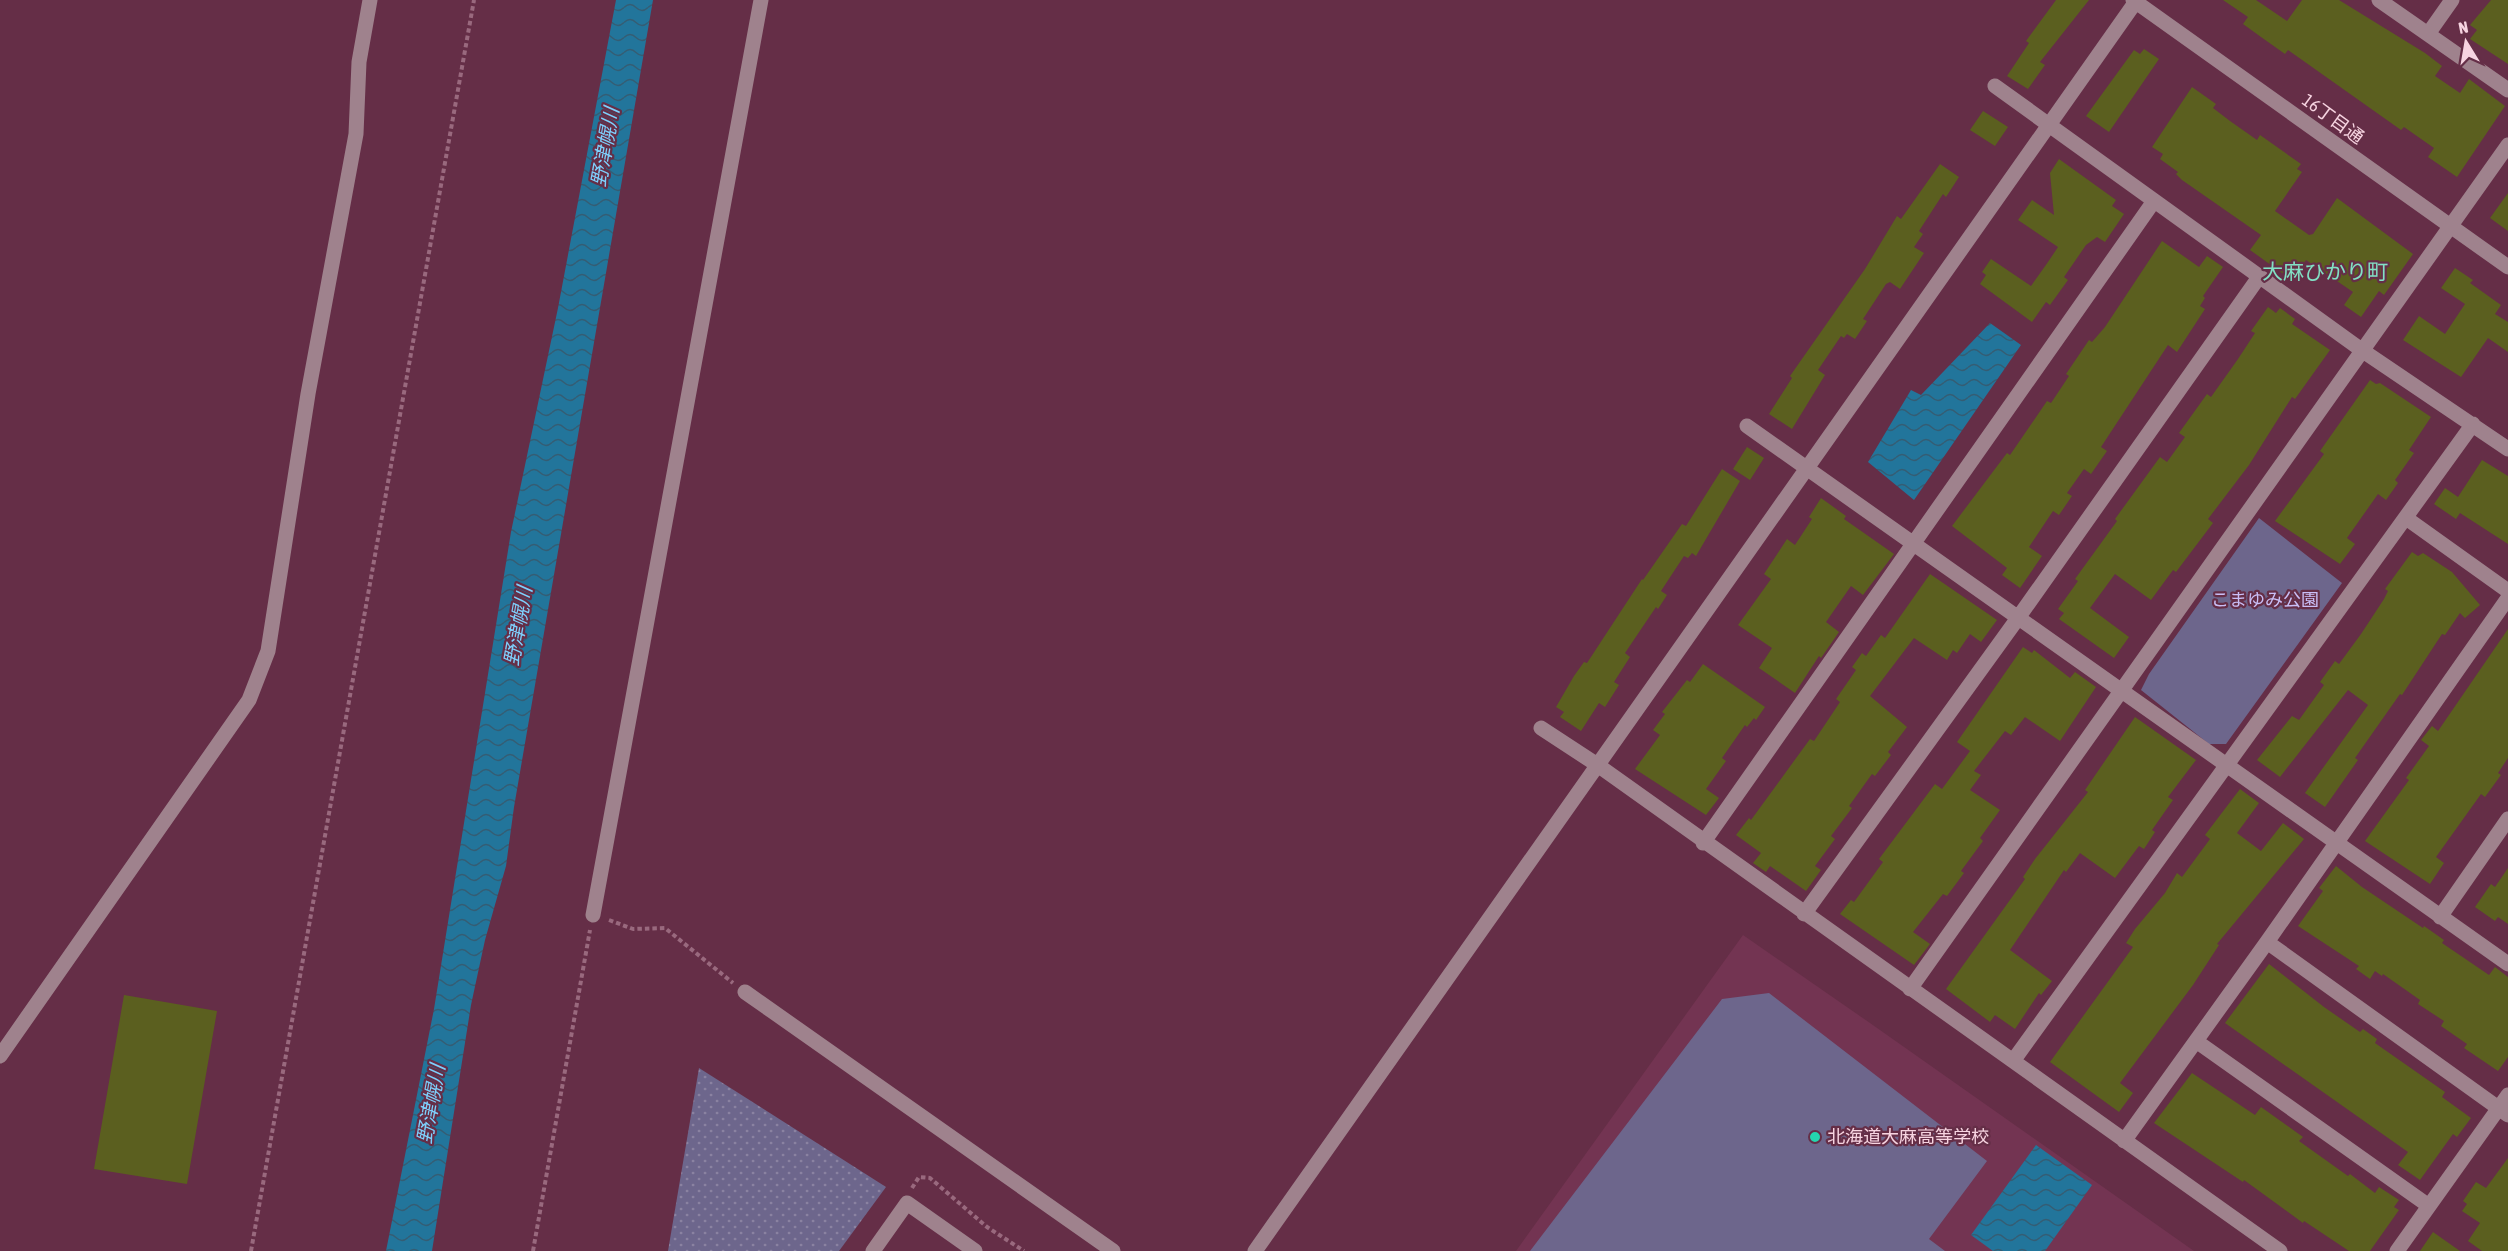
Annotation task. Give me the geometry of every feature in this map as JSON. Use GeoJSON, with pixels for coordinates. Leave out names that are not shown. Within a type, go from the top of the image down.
{"type":"FeatureCollection","features":[{"type":"Feature","properties":{"kind":"street"},"geometry":{"type":"LineString","coordinates":[[0,1056],[249,700],[268,651],[308,394],[356,134],[359,62],[370,0]]}},
{"type":"Feature","properties":{"kind":"street"},"geometry":{"type":"LineString","coordinates":[[593,915],[761,0]]}},
{"type":"Feature","properties":{"kind":"street"},"geometry":{"type":"LineString","coordinates":[[2379,0],[2508,90]]}},
{"type":"Feature","properties":{"kind":"street"},"geometry":{"type":"LineString","coordinates":[[2428,34],[2452,0]]}},
{"type":"Feature","properties":{"kind":"street"},"geometry":{"type":"LineString","coordinates":[[1255,1251],[2135,1]]}},
{"type":"Feature","properties":{"kind":"street","name":"16丁目通"},"geometry":{"type":"LineString","coordinates":[[2135,1],[2508,267]]}},
{"type":"Feature","properties":{"kind":"street"},"geometry":{"type":"LineString","coordinates":[[1995,86],[2363,351],[2508,449]]}},
{"type":"Feature","properties":{"kind":"street"},"geometry":{"type":"LineString","coordinates":[[1910,989],[2508,145]]}},
{"type":"Feature","properties":{"kind":"street"},"geometry":{"type":"LineString","coordinates":[[1703,843],[2154,201]]}},
{"type":"Feature","properties":{"kind":"street"},"geometry":{"type":"LineString","coordinates":[[1804,914],[2018,618],[2259,277]]}},
{"type":"Feature","properties":{"kind":"street"},"geometry":{"type":"LineString","coordinates":[[2013,1061],[2473,424]]}},
{"type":"Feature","properties":{"kind":"street"},"geometry":{"type":"LineString","coordinates":[[1747,426],[2508,964]]}},
{"type":"Feature","properties":{"kind":"street"},"geometry":{"type":"LineString","coordinates":[[2406,518],[2508,591]]}},
{"type":"Feature","properties":{"kind":"street"},"geometry":{"type":"LineString","coordinates":[[2124,1141],[2267,942],[2508,598]]}},
{"type":"Feature","properties":{"kind":"street"},"geometry":{"type":"LineString","coordinates":[[1541,728],[1596,764],[1703,843],[2280,1251]]}},
{"type":"Feature","properties":{"kind":"street"},"geometry":{"type":"LineString","coordinates":[[2440,917],[2508,819]]}},
{"type":"Feature","properties":{"kind":"street"},"geometry":{"type":"LineString","coordinates":[[2267,942],[2503,1112]]}},
{"type":"Feature","properties":{"kind":"street"},"geometry":{"type":"LineString","coordinates":[[744,992],[1113,1251]]}},
{"type":"Feature","properties":{"kind":"street"},"geometry":{"type":"LineString","coordinates":[[2196,1041],[2429,1206]]}},
{"type":"Feature","properties":{"kind":"street"},"geometry":{"type":"LineString","coordinates":[[2397,1251],[2429,1206],[2503,1112],[2508,1095]]}},
{"type":"Feature","properties":{"kind":"street"},"geometry":{"type":"LineString","coordinates":[[873,1251],[907,1203],[975,1251]]}},
{"type":"Feature","properties":{"kind":"path"},"geometry":{"type":"LineString","coordinates":[[250,1251],[474,0]]}},
{"type":"Feature","properties":{"kind":"path"},"geometry":{"type":"LineString","coordinates":[[533,1251],[593,915],[633,929],[665,928],[744,992]]}},
{"type":"Feature","properties":{"kind":"path"},"geometry":{"type":"LineString","coordinates":[[907,1203],[913,1184],[918,1177],[930,1178],[987,1227],[1024,1251]]}},
{"type":"Feature","properties":{"kind":"shaded area","name":"北海道大麻高等学校"},"geometry":{"type":"Polygon","coordinates":[[[1743,935],[1870,1023],[2194,1251],[1516,1251],[1743,935]]]}},
{"type":"Feature","properties":{"kind":"green space","name":"こまゆみ公園"},"geometry":{"type":"Polygon","coordinates":[[[2259,518],[2342,583],[2226,744],[2209,744],[2141,690],[2149,674],[2259,518]]]}},
{"type":"Feature","properties":{"kind":"green space","name":"北海道大麻高等学校"},"geometry":{"type":"Polygon","coordinates":[[[1769,993],[1987,1161],[1929,1239],[1945,1251],[1530,1251],[1722,999],[1769,993]]]}},
{"type":"Feature","properties":{"kind":"green space"},"geometry":{"type":"Polygon","coordinates":[[[699,1068],[886,1187],[839,1251],[668,1251],[699,1068]]]}},
{"type":"Feature","properties":{"kind":"water","name":"野津幌川"},"geometry":{"type":"Polygon","coordinates":[[[616,0],[653,0],[514,807],[506,866],[485,940],[471,1005],[432,1251],[386,1251],[434,1009],[511,532],[558,308],[616,0]]]}},
{"type":"Feature","properties":{"kind":"water"},"geometry":{"type":"Polygon","coordinates":[[[1990,323],[2021,345],[1914,500],[1868,462],[1911,390],[1921,395],[1990,323]]]}},
{"type":"Feature","properties":{"kind":"water"},"geometry":{"type":"Polygon","coordinates":[[[2036,1145],[2092,1185],[2045,1251],[1993,1251],[1971,1235],[2036,1145]]]}},
{"type":"Feature","properties":{"kind":"building"},"geometry":{"type":"Polygon","coordinates":[[[2056,0],[2089,0],[2040,62],[2045,65],[2028,89],[2007,76],[2029,43],[2026,41],[2056,0]]]}},
{"type":"Feature","properties":{"kind":"building"},"geometry":{"type":"Polygon","coordinates":[[[2223,0],[2256,0],[2287,21],[2302,0],[2339,0],[2442,66],[2435,76],[2460,93],[2469,79],[2505,106],[2457,177],[2428,157],[2434,148],[2404,127],[2401,130],[2288,50],[2285,54],[2243,24],[2248,17],[2223,0]]]}},
{"type":"Feature","properties":{"kind":"building"},"geometry":{"type":"Polygon","coordinates":[[[2491,0],[2508,0],[2508,64],[2470,39],[2477,30],[2470,25],[2491,0]]]}},
{"type":"Feature","properties":{"kind":"building"},"geometry":{"type":"Polygon","coordinates":[[[2144,49],[2159,59],[2109,132],[2086,116],[2134,50],[2140,54],[2144,49]]]}},
{"type":"Feature","properties":{"kind":"building"},"geometry":{"type":"Polygon","coordinates":[[[2192,87],[2216,104],[2213,108],[2230,121],[2257,140],[2260,135],[2301,164],[2297,169],[2302,172],[2275,211],[2309,235],[2313,234],[2337,198],[2413,254],[2384,295],[2379,291],[2361,317],[2344,305],[2353,292],[2306,260],[2292,280],[2250,250],[2261,235],[2182,180],[2176,174],[2178,172],[2160,159],[2163,154],[2152,147],[2192,87]]]}},
{"type":"Feature","properties":{"kind":"building"},"geometry":{"type":"Polygon","coordinates":[[[1983,111],[2008,127],[1995,146],[1970,130],[1983,111]]]}},
{"type":"Feature","properties":{"kind":"building"},"geometry":{"type":"Polygon","coordinates":[[[2059,159],[2116,200],[2112,206],[2124,214],[2105,242],[2097,237],[2086,245],[2064,277],[2068,280],[2050,305],[2046,302],[2032,322],[1980,284],[1986,275],[1982,272],[1991,259],[2031,286],[2058,247],[2018,220],[2032,200],[2054,215],[2050,173],[2059,159]]]}},
{"type":"Feature","properties":{"kind":"building"},"geometry":{"type":"Polygon","coordinates":[[[1940,164],[1959,177],[1946,197],[1943,194],[1919,231],[1923,234],[1914,247],[1924,253],[1900,289],[1890,282],[1886,284],[1863,319],[1867,321],[1855,339],[1847,334],[1844,338],[1841,336],[1818,370],[1825,375],[1792,429],[1769,414],[1792,378],[1790,376],[1865,269],[1897,216],[1901,219],[1940,164]]]}},
{"type":"Feature","properties":{"kind":"building"},"geometry":{"type":"Polygon","coordinates":[[[2508,193],[2508,231],[2490,218],[2508,193]]]}},
{"type":"Feature","properties":{"kind":"building"},"geometry":{"type":"Polygon","coordinates":[[[2162,241],[2199,267],[2207,256],[2223,267],[2203,296],[2205,298],[2200,306],[2205,309],[2177,352],[2168,345],[2101,447],[2107,451],[2091,474],[2084,469],[2067,493],[2072,496],[2059,515],[2053,511],[2029,547],[2042,556],[2020,588],[2002,575],[2007,568],[1952,526],[2007,453],[2010,455],[2047,401],[2051,403],[2069,376],[2066,374],[2089,340],[2092,342],[2105,327],[2162,241]]]}},
{"type":"Feature","properties":{"kind":"building"},"geometry":{"type":"Polygon","coordinates":[[[2455,268],[2473,280],[2470,283],[2501,305],[2495,314],[2508,322],[2508,352],[2488,338],[2461,377],[2403,340],[2419,316],[2445,334],[2465,304],[2441,288],[2455,268]]]}},
{"type":"Feature","properties":{"kind":"building"},"geometry":{"type":"Polygon","coordinates":[[[2268,307],[2276,313],[2280,308],[2295,319],[2292,324],[2330,350],[2295,399],[2292,397],[2249,465],[2208,519],[2213,523],[2176,572],[2173,570],[2151,600],[2115,574],[2090,608],[2129,637],[2114,658],[2059,619],[2064,613],[2058,609],[2078,581],[2075,579],[2117,521],[2115,519],[2160,457],[2167,462],[2185,437],[2179,433],[2207,394],[2211,397],[2238,359],[2255,333],[2251,331],[2268,307]]]}},
{"type":"Feature","properties":{"kind":"building"},"geometry":{"type":"Polygon","coordinates":[[[2370,380],[2376,384],[2380,383],[2431,417],[2409,450],[2414,453],[2395,480],[2398,483],[2386,500],[2378,494],[2347,538],[2355,544],[2340,564],[2275,521],[2324,454],[2320,451],[2370,380]]]}},
{"type":"Feature","properties":{"kind":"building"},"geometry":{"type":"Polygon","coordinates":[[[1747,447],[1764,458],[1750,480],[1733,469],[1747,447]]]}},
{"type":"Feature","properties":{"kind":"building"},"geometry":{"type":"Polygon","coordinates":[[[2482,460],[2508,476],[2508,544],[2460,513],[2456,519],[2434,504],[2445,488],[2458,497],[2482,460]]]}},
{"type":"Feature","properties":{"kind":"building"},"geometry":{"type":"Polygon","coordinates":[[[1722,469],[1740,481],[1696,556],[1692,553],[1688,558],[1684,556],[1661,591],[1667,595],[1658,609],[1656,607],[1625,653],[1630,657],[1614,682],[1619,685],[1605,707],[1599,703],[1581,731],[1560,717],[1564,712],[1556,707],[1574,676],[1584,662],[1587,663],[1642,579],[1682,524],[1686,526],[1722,469]]]}},
{"type":"Feature","properties":{"kind":"building"},"geometry":{"type":"Polygon","coordinates":[[[1821,498],[1846,516],[1844,519],[1894,554],[1863,595],[1851,586],[1826,622],[1839,632],[1821,658],[1819,656],[1795,693],[1759,668],[1772,648],[1738,625],[1771,579],[1764,574],[1787,539],[1795,545],[1812,519],[1809,517],[1821,498]]]}},
{"type":"Feature","properties":{"kind":"building"},"geometry":{"type":"Polygon","coordinates":[[[2412,552],[2418,556],[2423,553],[2452,572],[2480,605],[2465,618],[2460,613],[2445,635],[2442,634],[2402,695],[2400,694],[2355,758],[2358,760],[2325,807],[2305,793],[2368,705],[2348,690],[2280,777],[2257,760],[2292,716],[2299,720],[2324,685],[2320,682],[2335,661],[2339,664],[2361,634],[2384,599],[2388,591],[2385,589],[2412,552]]]}},
{"type":"Feature","properties":{"kind":"building"},"geometry":{"type":"Polygon","coordinates":[[[1930,574],[1997,620],[1981,642],[1970,634],[1957,653],[1953,650],[1947,660],[1914,638],[1870,696],[1907,727],[1888,752],[1891,755],[1875,776],[1872,774],[1849,806],[1852,808],[1831,836],[1835,839],[1815,866],[1821,870],[1806,891],[1770,866],[1766,872],[1753,863],[1761,853],[1736,835],[1749,818],[1751,820],[1810,739],[1814,741],[1840,702],[1836,699],[1856,670],[1852,667],[1862,653],[1866,656],[1881,635],[1885,638],[1930,574]]]}},
{"type":"Feature","properties":{"kind":"building"},"geometry":{"type":"Polygon","coordinates":[[[2508,629],[2508,758],[2498,773],[2501,775],[2485,797],[2481,794],[2436,857],[2444,863],[2430,884],[2365,841],[2409,780],[2406,778],[2429,746],[2421,740],[2432,726],[2438,731],[2508,629]]]}},
{"type":"Feature","properties":{"kind":"building"},"geometry":{"type":"Polygon","coordinates":[[[2023,647],[2032,653],[2034,650],[2070,678],[2075,672],[2096,687],[2060,741],[2025,717],[2011,735],[2005,731],[1974,771],[1981,775],[1970,790],[2000,810],[1980,838],[1983,841],[1961,871],[1964,873],[1947,896],[1943,894],[1913,932],[1930,944],[1914,965],[1840,914],[1851,900],[1854,902],[1883,862],[1879,859],[1935,784],[1942,789],[1970,751],[1957,742],[2023,647]]]}},
{"type":"Feature","properties":{"kind":"building"},"geometry":{"type":"Polygon","coordinates":[[[1703,664],[1765,707],[1756,720],[1754,718],[1747,727],[1745,725],[1722,758],[1726,761],[1706,789],[1719,798],[1706,815],[1635,769],[1660,735],[1653,730],[1665,714],[1662,712],[1687,680],[1690,682],[1703,664]]]}},
{"type":"Feature","properties":{"kind":"building"},"geometry":{"type":"Polygon","coordinates":[[[2135,717],[2196,760],[2168,797],[2173,800],[2152,830],[2155,832],[2144,849],[2139,846],[2115,878],[2080,853],[2066,872],[2064,870],[2010,950],[2052,981],[2041,995],[2039,993],[2015,1029],[1995,1015],[1990,1022],[1946,989],[2025,879],[2023,877],[2035,859],[2088,792],[2085,790],[2135,717]]]}},
{"type":"Feature","properties":{"kind":"building"},"geometry":{"type":"Polygon","coordinates":[[[2240,789],[2259,803],[2237,833],[2261,851],[2283,823],[2304,839],[2217,944],[2219,945],[2193,985],[2120,1083],[2133,1093],[2119,1112],[2050,1062],[2133,947],[2126,943],[2135,929],[2165,893],[2177,873],[2182,877],[2210,839],[2205,835],[2240,789]]]}},
{"type":"Feature","properties":{"kind":"building"},"geometry":{"type":"Polygon","coordinates":[[[2336,866],[2362,887],[2444,940],[2442,943],[2489,975],[2495,967],[2508,977],[2508,1057],[2498,1071],[2464,1048],[2467,1044],[2441,1026],[2444,1021],[2418,1004],[2420,1000],[2383,974],[2382,976],[2375,971],[2370,979],[2356,969],[2359,966],[2298,926],[2323,891],[2319,888],[2336,866]]]}},
{"type":"Feature","properties":{"kind":"building"},"geometry":{"type":"Polygon","coordinates":[[[2508,868],[2508,924],[2498,917],[2495,921],[2475,907],[2491,884],[2495,887],[2508,868]]]}},
{"type":"Feature","properties":{"kind":"building"},"geometry":{"type":"Polygon","coordinates":[[[2269,964],[2360,1032],[2363,1029],[2377,1039],[2375,1043],[2445,1092],[2442,1097],[2471,1118],[2457,1137],[2453,1134],[2420,1180],[2398,1165],[2408,1152],[2225,1023],[2269,964]]]}},
{"type":"Feature","properties":{"kind":"building"},"geometry":{"type":"Polygon","coordinates":[[[124,995],[217,1011],[187,1184],[94,1169],[124,995]]]}},
{"type":"Feature","properties":{"kind":"building"},"geometry":{"type":"Polygon","coordinates":[[[2192,1073],[2255,1115],[2261,1107],[2303,1137],[2299,1141],[2348,1176],[2350,1174],[2375,1193],[2379,1187],[2399,1200],[2394,1207],[2399,1210],[2370,1251],[2349,1251],[2304,1221],[2303,1223],[2244,1180],[2243,1182],[2154,1123],[2192,1073]]]}},
{"type":"Feature","properties":{"kind":"building"},"geometry":{"type":"Polygon","coordinates":[[[2508,1158],[2508,1251],[2482,1251],[2468,1241],[2480,1223],[2462,1211],[2467,1204],[2463,1201],[2476,1182],[2486,1188],[2508,1158]]]}},
{"type":"Feature","properties":{"kind":"building"},"geometry":{"type":"Polygon","coordinates":[[[2433,1232],[2460,1251],[2420,1251],[2433,1232]]]}},
{"type":"Feature","properties":{"kind":"place","name":"北海道大麻高等学校"},"geometry":{"type":"Point","coordinates":[1815,1137]}},
{"type":"Feature","properties":{"kind":"district","name":"大麻ひかり町"},"geometry":{"type":"Point","coordinates":[2325,272]}}]}
